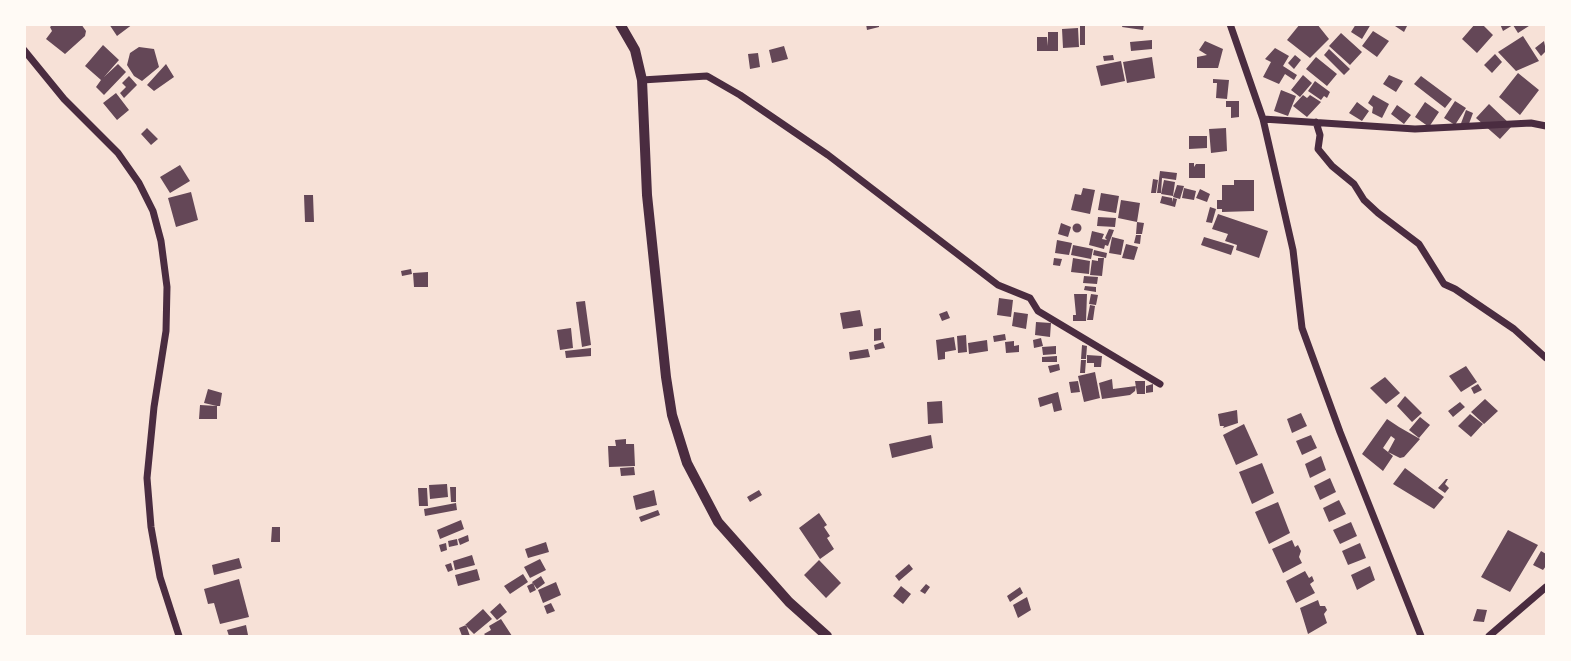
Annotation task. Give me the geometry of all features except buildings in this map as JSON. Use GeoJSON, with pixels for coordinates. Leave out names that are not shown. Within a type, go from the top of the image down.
{"type":"FeatureCollection","features":[{"type":"Feature","properties":{"kind":"main road"},"geometry":{"type":"LineString","coordinates":[[620,24],[635,50],[642,80],[647,195],[666,377],[672,415],[687,463],[718,522],[789,602],[827,636]]}},
{"type":"Feature","properties":{"kind":"street"},"geometry":{"type":"LineString","coordinates":[[1230,24],[1263,119],[1293,250],[1303,328],[1340,432],[1421,636]]}},
{"type":"Feature","properties":{"kind":"street"},"geometry":{"type":"LineString","coordinates":[[24,50],[64,99],[118,153],[139,183],[153,211],[162,242],[167,286],[166,331],[154,407],[147,478],[159,577],[179,636]]}},
{"type":"Feature","properties":{"kind":"street"},"geometry":{"type":"LineString","coordinates":[[642,80],[707,76],[740,95],[828,155],[998,285],[1030,298],[1038,311],[1160,384]]}},
{"type":"Feature","properties":{"kind":"street"},"geometry":{"type":"LineString","coordinates":[[1263,119],[1415,129],[1531,123],[1546,126]]}},
{"type":"Feature","properties":{"kind":"street"},"geometry":{"type":"LineString","coordinates":[[1316,122],[1320,135],[1319,152],[1354,184],[1364,200],[1378,214],[1419,244],[1444,284],[1514,329],[1546,358]]}},
{"type":"Feature","properties":{"kind":"street"},"geometry":{"type":"LineString","coordinates":[[1489,636],[1546,587]]}}]}
